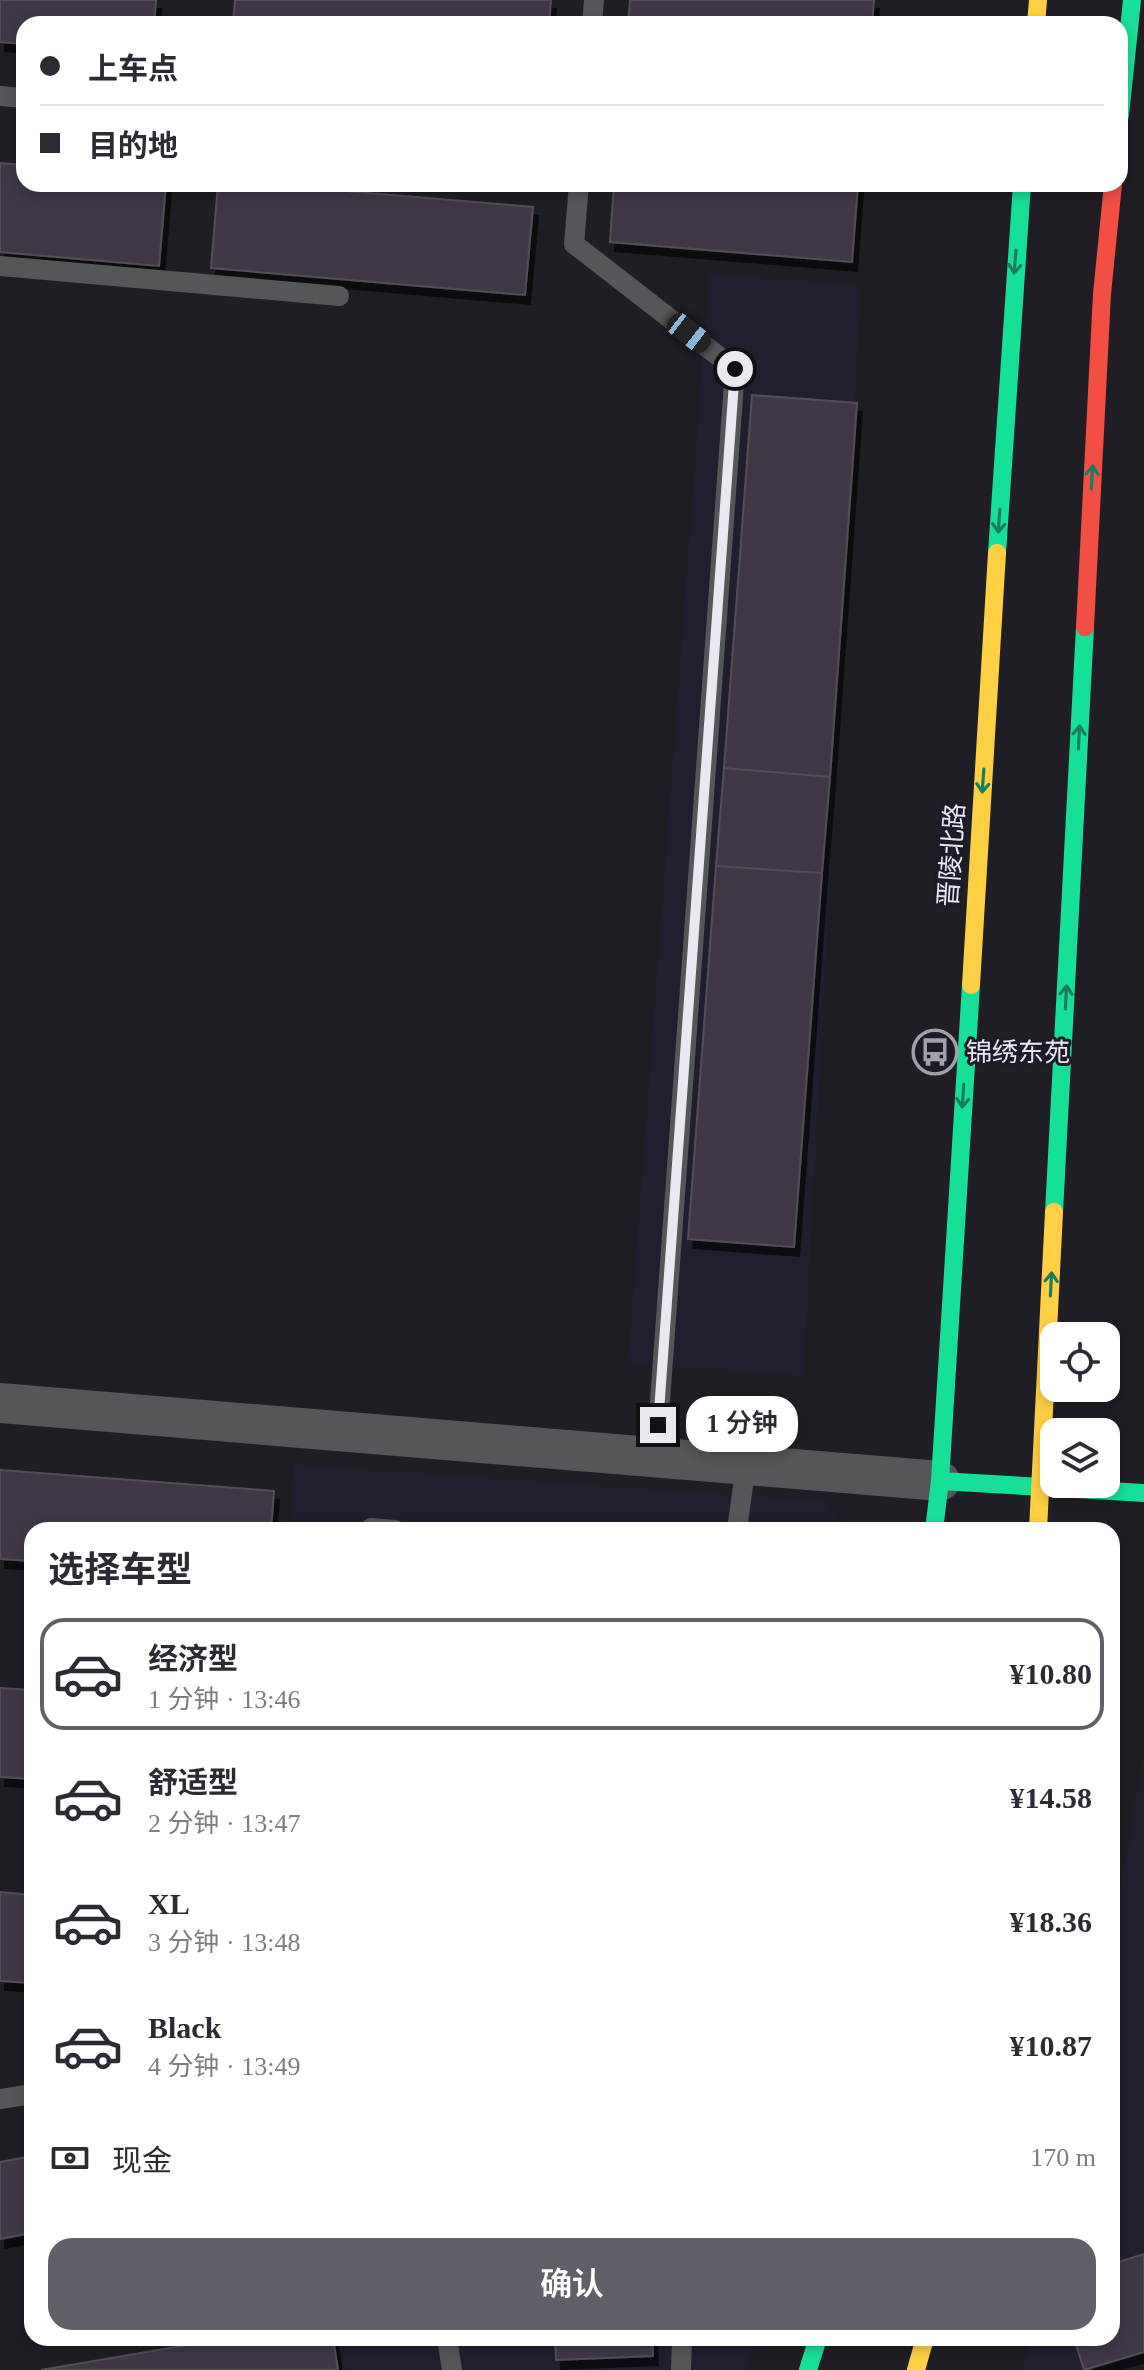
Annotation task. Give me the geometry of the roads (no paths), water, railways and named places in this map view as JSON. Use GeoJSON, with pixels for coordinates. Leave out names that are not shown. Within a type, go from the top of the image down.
{"type":"FeatureCollection","features":[{"type":"Feature","properties":{"kind":"main road"},"geometry":{"type":"LineString","coordinates":[[1128,38],[1132,0]]}},
{"type":"Feature","properties":{"kind":"main road","name":"晋陵北路"},"geometry":{"type":"LineString","coordinates":[[935,1522],[1021,192]]}},
{"type":"Feature","properties":{"kind":"main road"},"geometry":{"type":"LineString","coordinates":[[1044,1418],[1102,294],[1112,192]]}},
{"type":"Feature","properties":{"kind":"main road"},"geometry":{"type":"LineString","coordinates":[[940,1481],[1040,1486]]}},
{"type":"Feature","properties":{"kind":"main road"},"geometry":{"type":"LineString","coordinates":[[1120,1491],[1144,1493]]}},
{"type":"Feature","properties":{"kind":"main road"},"geometry":{"type":"LineString","coordinates":[[1039,1522],[1040,1498]]}},
{"type":"Feature","properties":{"kind":"main road"},"geometry":{"type":"LineString","coordinates":[[808,2370],[816,2346]]}},
{"type":"Feature","properties":{"kind":"main road"},"geometry":{"type":"LineString","coordinates":[[916,2370],[923,2346]]}},
{"type":"Feature","properties":{"kind":"street"},"geometry":{"type":"LineString","coordinates":[[0,1403],[940,1481]]}},
{"type":"Feature","properties":{"kind":"lane"},"geometry":{"type":"LineString","coordinates":[[578,192],[574,244],[735,369],[656,1456]]}},
{"type":"Feature","properties":{"kind":"lane"},"geometry":{"type":"LineString","coordinates":[[0,266],[339,296]]}},
{"type":"Feature","properties":{"kind":"lane"},"geometry":{"type":"LineString","coordinates":[[738,1522],[746,1464]]}},
{"type":"Feature","properties":{"kind":"lane"},"geometry":{"type":"LineString","coordinates":[[0,2099],[24,2095]]}},
{"type":"Feature","properties":{"kind":"lane"},"geometry":{"type":"LineString","coordinates":[[448,2346],[452,2370]]}},
{"type":"Feature","properties":{"kind":"lane"},"geometry":{"type":"LineString","coordinates":[[681,2370],[682,2346]]}},
{"type":"Feature","properties":{"kind":"place","name":"锦绣东苑"},"geometry":{"type":"Point","coordinates":[935,1052]}}]}
